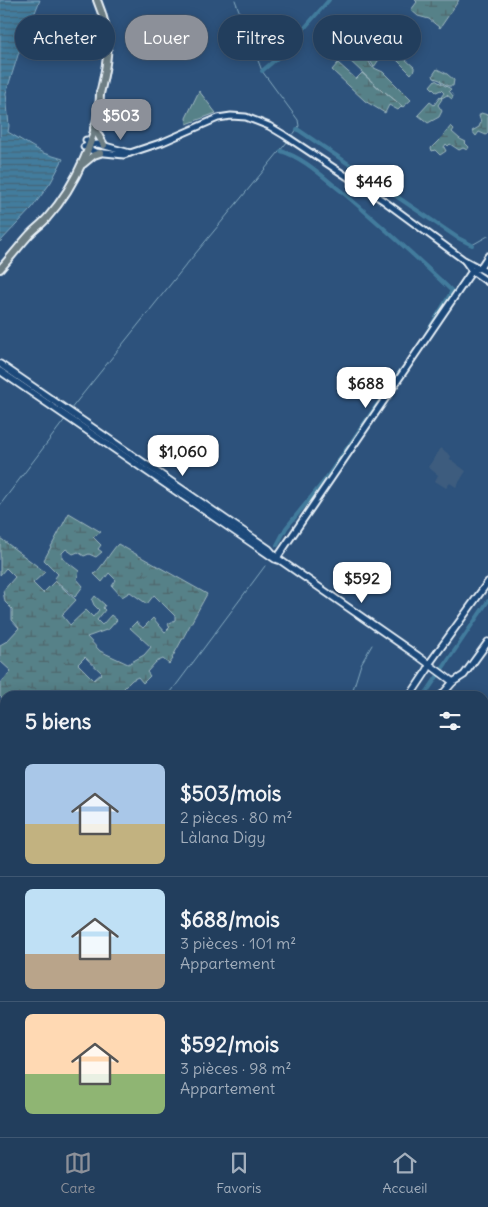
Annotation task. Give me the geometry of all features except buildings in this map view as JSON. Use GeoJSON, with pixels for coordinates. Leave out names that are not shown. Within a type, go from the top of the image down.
{"type":"FeatureCollection","features":[{"type":"Feature","properties":{"kind":"main road"},"geometry":{"type":"LineString","coordinates":[[0,269],[32,232],[46,219],[80,166],[100,92],[109,48],[103,15],[97,0]]}},
{"type":"Feature","properties":{"kind":"main road"},"geometry":{"type":"LineString","coordinates":[[62,196],[94,128],[100,105],[100,92]]}},
{"type":"Feature","properties":{"kind":"main road"},"geometry":{"type":"LineString","coordinates":[[94,128],[104,146]]}},
{"type":"Feature","properties":{"kind":"main road"},"geometry":{"type":"LineString","coordinates":[[80,166],[90,157],[100,153]]}},
{"type":"Feature","properties":{"kind":"main road"},"geometry":{"type":"LineString","coordinates":[[0,364],[72,417],[419,658],[451,684]]}},
{"type":"Feature","properties":{"kind":"main road"},"geometry":{"type":"LineString","coordinates":[[0,371],[64,411]]}},
{"type":"Feature","properties":{"kind":"main road"},"geometry":{"type":"LineString","coordinates":[[415,691],[435,670],[488,582]]}},
{"type":"Feature","properties":{"kind":"main road"},"geometry":{"type":"LineString","coordinates":[[445,691],[451,684],[464,675],[488,642]]}},
{"type":"Feature","properties":{"kind":"street"},"geometry":{"type":"LineString","coordinates":[[86,144],[91,150],[100,153],[124,155],[163,142],[218,118],[231,116],[257,120],[286,136],[384,201],[464,260],[488,273]]}},
{"type":"Feature","properties":{"kind":"street"},"geometry":{"type":"LineString","coordinates":[[86,144],[104,146],[130,154]]}},
{"type":"Feature","properties":{"kind":"street"},"geometry":{"type":"LineString","coordinates":[[278,560],[472,271],[480,268],[488,256]]}},
{"type":"Feature","properties":{"kind":"street"},"geometry":{"type":"LineString","coordinates":[[464,260],[472,271],[488,282]]}},
{"type":"Feature","properties":{"kind":"shaded area"},"geometry":{"type":"Polygon","coordinates":[[[0,0],[40,0],[34,15],[15,15],[16,60],[6,93],[8,132],[43,153],[63,159],[51,182],[32,208],[0,242],[0,0]]]}},
{"type":"Feature","properties":{"kind":"shaded area"},"geometry":{"type":"Polygon","coordinates":[[[441,448],[451,456],[450,459],[466,471],[456,487],[450,483],[446,488],[435,481],[438,475],[428,467],[441,448]]]}},
{"type":"Feature","properties":{"kind":"green space"},"geometry":{"type":"Polygon","coordinates":[[[415,0],[459,0],[440,28],[429,19],[417,15],[411,10],[417,2],[415,0]]]}},
{"type":"Feature","properties":{"kind":"green space"},"geometry":{"type":"Polygon","coordinates":[[[349,60],[368,60],[372,67],[383,72],[411,100],[398,110],[389,105],[385,113],[365,101],[332,70],[338,63],[356,79],[362,73],[383,92],[349,60]]]}},
{"type":"Feature","properties":{"kind":"green space"},"geometry":{"type":"Polygon","coordinates":[[[370,60],[379,60],[374,67],[370,60]]]}},
{"type":"Feature","properties":{"kind":"green space"},"geometry":{"type":"Polygon","coordinates":[[[397,60],[406,60],[414,67],[411,74],[397,60]]]}},
{"type":"Feature","properties":{"kind":"green space"},"geometry":{"type":"Polygon","coordinates":[[[437,69],[454,80],[453,86],[448,86],[434,78],[433,75],[437,69]]]}},
{"type":"Feature","properties":{"kind":"green space"},"geometry":{"type":"Polygon","coordinates":[[[435,80],[451,89],[449,91],[453,96],[452,99],[447,95],[442,98],[444,93],[441,90],[436,92],[430,86],[435,80]]]}},
{"type":"Feature","properties":{"kind":"green space"},"geometry":{"type":"Polygon","coordinates":[[[199,91],[216,113],[187,124],[186,118],[199,91]]]}},
{"type":"Feature","properties":{"kind":"green space"},"geometry":{"type":"Polygon","coordinates":[[[440,97],[442,99],[438,105],[442,111],[439,117],[428,123],[418,115],[430,102],[434,105],[440,97]]]}},
{"type":"Feature","properties":{"kind":"green space"},"geometry":{"type":"Polygon","coordinates":[[[481,113],[488,115],[488,132],[486,135],[479,132],[476,136],[472,131],[479,127],[481,122],[479,116],[481,113]]]}},
{"type":"Feature","properties":{"kind":"green space"},"geometry":{"type":"Polygon","coordinates":[[[451,126],[454,129],[452,132],[466,142],[469,147],[467,150],[463,148],[459,150],[450,144],[448,146],[446,144],[444,147],[446,151],[440,155],[435,150],[432,151],[431,148],[451,126]]]}},
{"type":"Feature","properties":{"kind":"green space"},"geometry":{"type":"Polygon","coordinates":[[[69,513],[101,532],[93,537],[101,545],[98,549],[102,552],[96,557],[89,554],[84,556],[78,552],[73,554],[66,549],[62,553],[62,558],[79,571],[77,579],[83,586],[75,597],[56,581],[55,578],[58,574],[44,560],[69,513]]]}},
{"type":"Feature","properties":{"kind":"green space"},"geometry":{"type":"Polygon","coordinates":[[[0,538],[45,572],[33,583],[43,593],[55,581],[76,600],[62,615],[70,625],[86,610],[93,617],[99,610],[92,600],[95,596],[105,605],[103,608],[105,610],[97,620],[102,625],[111,615],[117,620],[109,629],[87,637],[100,651],[128,664],[144,655],[151,647],[130,628],[136,622],[143,628],[153,618],[165,632],[170,627],[168,624],[175,620],[175,616],[154,595],[147,604],[130,592],[122,597],[112,586],[116,580],[109,573],[102,582],[94,574],[118,544],[207,594],[173,659],[169,664],[163,659],[156,662],[147,672],[150,676],[143,683],[138,677],[124,688],[126,691],[0,691],[0,684],[11,671],[0,661],[0,645],[7,641],[19,628],[12,620],[12,609],[5,602],[3,591],[15,577],[6,568],[0,575],[0,538]],[[85,657],[78,664],[94,680],[102,673],[85,657]]]}},
{"type":"Feature","properties":{"kind":"waterway"},"geometry":{"type":"LineString","coordinates":[[235,0],[262,71],[298,120],[299,126],[291,138]]}},
{"type":"Feature","properties":{"kind":"waterway"},"geometry":{"type":"LineString","coordinates":[[262,71],[281,55],[329,0]]}},
{"type":"Feature","properties":{"kind":"waterway"},"geometry":{"type":"LineString","coordinates":[[297,129],[458,238],[472,245]]}},
{"type":"Feature","properties":{"kind":"waterway"},"geometry":{"type":"LineString","coordinates":[[70,410],[288,141]]}},
{"type":"Feature","properties":{"kind":"waterway"},"geometry":{"type":"LineString","coordinates":[[281,151],[297,158],[327,179],[452,291],[425,336]]}},
{"type":"Feature","properties":{"kind":"waterway"},"geometry":{"type":"LineString","coordinates":[[472,245],[488,236]]}},
{"type":"Feature","properties":{"kind":"waterway"},"geometry":{"type":"LineString","coordinates":[[277,545],[286,528],[325,480],[402,369]]}},
{"type":"Feature","properties":{"kind":"waterway"},"geometry":{"type":"LineString","coordinates":[[0,505],[66,418]]}},
{"type":"Feature","properties":{"kind":"waterway"},"geometry":{"type":"LineString","coordinates":[[172,691],[265,566]]}},
{"type":"Feature","properties":{"kind":"waterway"},"geometry":{"type":"LineString","coordinates":[[427,691],[488,601]]}},
{"type":"Feature","properties":{"kind":"waterway"},"geometry":{"type":"LineString","coordinates":[[353,691],[361,664],[372,645]]}}]}
